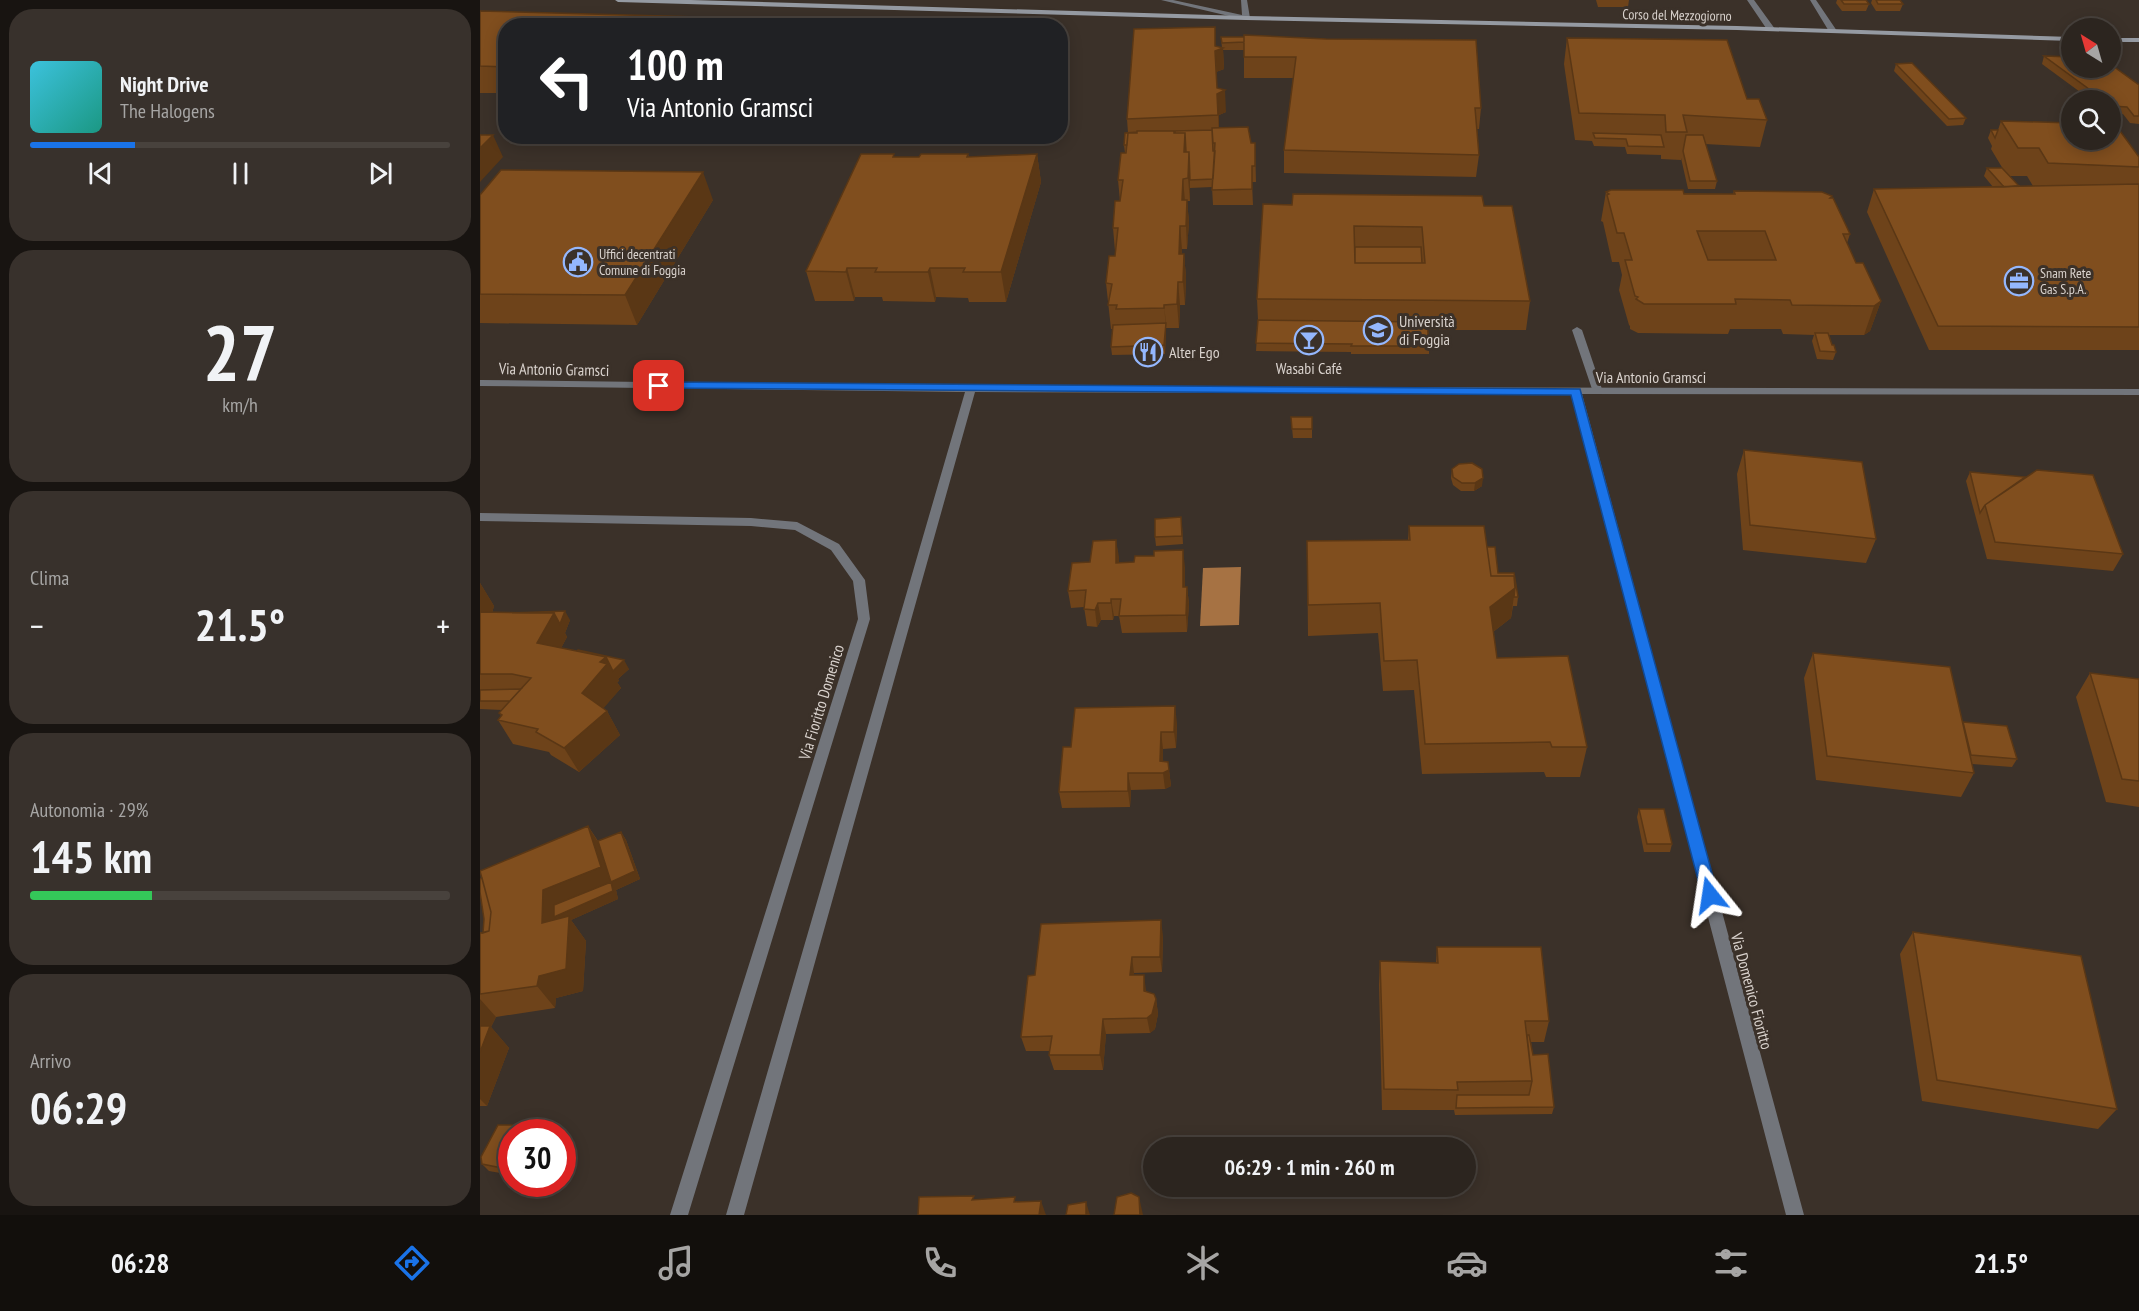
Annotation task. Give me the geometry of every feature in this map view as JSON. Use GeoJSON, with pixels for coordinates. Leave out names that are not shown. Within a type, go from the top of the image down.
{"type":"FeatureCollection","features":[{"type":"Feature","properties":{"kind":"main road","name":"Corso del Mezzogiorno"},"geometry":{"type":"LineString","coordinates":[[618,0],[1246,18],[1771,29],[2061,39]]}},
{"type":"Feature","properties":{"kind":"main road"},"geometry":{"type":"LineString","coordinates":[[2121,40],[2139,40]]}},
{"type":"Feature","properties":{"kind":"street","name":"Corso del Mezzogiorno"},"geometry":{"type":"LineString","coordinates":[[1164,0],[1246,18]]}},
{"type":"Feature","properties":{"kind":"street"},"geometry":{"type":"LineString","coordinates":[[1244,0],[1246,18]]}},
{"type":"Feature","properties":{"kind":"street"},"geometry":{"type":"LineString","coordinates":[[1749,0],[1771,29]]}},
{"type":"Feature","properties":{"kind":"street"},"geometry":{"type":"LineString","coordinates":[[1813,0],[1833,31]]}},
{"type":"Feature","properties":{"kind":"street"},"geometry":{"type":"LineString","coordinates":[[1577,330],[1598,392]]}},
{"type":"Feature","properties":{"kind":"street","name":"Via Antonio Gramsci"},"geometry":{"type":"LineString","coordinates":[[480,383],[971,389],[2139,392]]}},
{"type":"Feature","properties":{"kind":"street"},"geometry":{"type":"LineString","coordinates":[[735,1215],[971,389]]}},
{"type":"Feature","properties":{"kind":"street","name":"Via Domenico Fioritto"},"geometry":{"type":"LineString","coordinates":[[1576,392],[1795,1215]]}},
{"type":"Feature","properties":{"kind":"street","name":"Via Fioritto Domenico"},"geometry":{"type":"LineString","coordinates":[[480,517],[751,522],[797,526],[835,548],[859,580],[864,619],[679,1215]]}},
{"type":"Feature","properties":{"kind":"shaded area"},"geometry":{"type":"Polygon","coordinates":[[[1241,567],[1239,625],[1200,626],[1203,568],[1241,567]]]}},
{"type":"Feature","properties":{"kind":"building"},"geometry":{"type":"Polygon","coordinates":[[[1841,0],[1866,0],[1869,4],[1844,4],[1841,0]]]}},
{"type":"Feature","properties":{"kind":"building"},"geometry":{"type":"Polygon","coordinates":[[[1876,0],[1900,0],[1903,4],[1878,4],[1876,0]]]}},
{"type":"Feature","properties":{"kind":"building"},"geometry":{"type":"Polygon","coordinates":[[[480,11],[735,18],[498,18],[498,67],[480,66],[480,11]]]}},
{"type":"Feature","properties":{"kind":"building"},"geometry":{"type":"Polygon","coordinates":[[[1215,27],[1215,46],[1223,48],[1215,51],[1217,88],[1225,90],[1217,94],[1218,115],[1127,119],[1134,29],[1215,27]]]}},
{"type":"Feature","properties":{"kind":"building"},"geometry":{"type":"Polygon","coordinates":[[[1244,35],[1326,39],[1476,40],[1481,108],[1475,108],[1479,155],[1284,150],[1296,57],[1244,57],[1244,35]]]}},
{"type":"Feature","properties":{"kind":"building"},"geometry":{"type":"Polygon","coordinates":[[[1221,37],[1244,37],[1244,42],[1222,43],[1221,37]]]}},
{"type":"Feature","properties":{"kind":"building"},"geometry":{"type":"Polygon","coordinates":[[[1567,38],[1727,40],[1747,99],[1759,99],[1767,120],[1683,115],[1687,132],[1666,132],[1665,115],[1579,113],[1567,38]]]}},
{"type":"Feature","properties":{"kind":"building"},"geometry":{"type":"Polygon","coordinates":[[[2044,56],[2061,57],[2061,68],[2044,56]]]}},
{"type":"Feature","properties":{"kind":"building"},"geometry":{"type":"Polygon","coordinates":[[[1912,63],[1966,118],[1949,119],[1896,64],[1912,63]]]}},
{"type":"Feature","properties":{"kind":"building"},"geometry":{"type":"Polygon","coordinates":[[[2121,72],[2139,85],[2139,116],[2134,116],[2127,107],[2121,107],[2121,90],[2090,90],[2074,78],[2121,78],[2121,72]]]}},
{"type":"Feature","properties":{"kind":"building"},"geometry":{"type":"Polygon","coordinates":[[[2001,121],[2061,123],[2061,150],[2121,150],[2121,132],[2139,157],[2139,167],[2048,163],[2039,148],[2018,148],[2001,121]]]}},
{"type":"Feature","properties":{"kind":"building"},"geometry":{"type":"Polygon","coordinates":[[[1248,127],[1251,143],[1255,143],[1252,189],[1212,190],[1215,143],[1213,143],[1212,128],[1248,127]]]}},
{"type":"Feature","properties":{"kind":"building"},"geometry":{"type":"Polygon","coordinates":[[[1212,130],[1213,151],[1215,151],[1213,179],[1190,180],[1189,152],[1186,152],[1185,133],[1175,133],[1175,131],[1212,130]]]}},
{"type":"Feature","properties":{"kind":"building"},"geometry":{"type":"Polygon","coordinates":[[[1991,130],[1998,130],[1995,138],[1991,130]]]}},
{"type":"Feature","properties":{"kind":"building"},"geometry":{"type":"Polygon","coordinates":[[[1137,131],[1185,133],[1184,152],[1189,152],[1188,178],[1183,179],[1182,200],[1187,200],[1186,226],[1180,226],[1179,254],[1184,254],[1183,282],[1178,282],[1177,304],[1164,305],[1164,308],[1116,309],[1117,305],[1108,305],[1112,284],[1106,283],[1109,256],[1115,256],[1118,228],[1113,228],[1115,201],[1120,201],[1123,180],[1118,180],[1121,153],[1126,153],[1128,133],[1137,133],[1137,131]]]}},
{"type":"Feature","properties":{"kind":"building"},"geometry":{"type":"Polygon","coordinates":[[[1137,132],[1128,133],[1127,145],[1124,145],[1125,133],[1137,132]]]}},
{"type":"Feature","properties":{"kind":"building"},"geometry":{"type":"Polygon","coordinates":[[[1593,133],[1661,135],[1664,147],[1628,146],[1626,139],[1595,138],[1593,133]]]}},
{"type":"Feature","properties":{"kind":"building"},"geometry":{"type":"Polygon","coordinates":[[[480,135],[493,135],[480,148],[480,135]]]}},
{"type":"Feature","properties":{"kind":"building"},"geometry":{"type":"Polygon","coordinates":[[[1686,135],[1703,135],[1717,181],[1690,181],[1683,151],[1686,135]]]}},
{"type":"Feature","properties":{"kind":"building"},"geometry":{"type":"Polygon","coordinates":[[[861,154],[919,157],[921,154],[968,154],[967,157],[1037,154],[1001,272],[963,272],[965,268],[930,268],[928,272],[875,272],[877,268],[847,268],[846,272],[806,271],[861,154]]]}},
{"type":"Feature","properties":{"kind":"building"},"geometry":{"type":"Polygon","coordinates":[[[1987,168],[2002,168],[2019,186],[2004,187],[1987,168]]]}},
{"type":"Feature","properties":{"kind":"building","name":"Uffici decentrati Comune di Foggia"},"geometry":{"type":"Polygon","coordinates":[[[501,170],[703,172],[625,295],[480,294],[480,195],[501,170]]]}},
{"type":"Feature","properties":{"kind":"building","name":"Snam Rete Gas S.p.A."},"geometry":{"type":"Polygon","coordinates":[[[2139,184],[2139,327],[1938,326],[1874,189],[2139,184]]]}},
{"type":"Feature","properties":{"kind":"building"},"geometry":{"type":"Polygon","coordinates":[[[1611,190],[1683,190],[1684,194],[1735,194],[1734,191],[1822,192],[1832,196],[1830,198],[1833,198],[1850,234],[1843,234],[1856,263],[1863,263],[1881,301],[1874,306],[1792,305],[1790,300],[1735,299],[1736,304],[1644,304],[1636,299],[1638,297],[1635,296],[1625,260],[1632,260],[1624,233],[1617,233],[1607,195],[1609,194],[1606,192],[1611,190]],[[1697,231],[1708,260],[1776,260],[1765,231],[1697,231]]]}},
{"type":"Feature","properties":{"kind":"building"},"geometry":{"type":"Polygon","coordinates":[[[1293,194],[1482,196],[1484,206],[1512,206],[1530,301],[1257,299],[1263,204],[1292,205],[1293,194]],[[1354,226],[1355,263],[1425,263],[1422,227],[1354,226]]]}},
{"type":"Feature","properties":{"kind":"building"},"geometry":{"type":"Polygon","coordinates":[[[1355,247],[1421,247],[1422,263],[1355,263],[1355,247]]]}},
{"type":"Feature","properties":{"kind":"building"},"geometry":{"type":"Polygon","coordinates":[[[1258,320],[1427,322],[1429,346],[1256,343],[1258,320]]]}},
{"type":"Feature","properties":{"kind":"building"},"geometry":{"type":"Polygon","coordinates":[[[1166,323],[1164,345],[1111,347],[1113,325],[1166,323]]]}},
{"type":"Feature","properties":{"kind":"building"},"geometry":{"type":"Polygon","coordinates":[[[1815,333],[1828,333],[1836,352],[1820,351],[1815,333]]]}},
{"type":"Feature","properties":{"kind":"building"},"geometry":{"type":"Polygon","coordinates":[[[1291,417],[1312,417],[1312,429],[1292,429],[1291,417]]]}},
{"type":"Feature","properties":{"kind":"building"},"geometry":{"type":"Polygon","coordinates":[[[1744,450],[1862,462],[1876,539],[1750,525],[1744,450]]]}},
{"type":"Feature","properties":{"kind":"building"},"geometry":{"type":"Polygon","coordinates":[[[1472,463],[1482,469],[1483,478],[1475,483],[1462,483],[1453,477],[1452,469],[1459,464],[1472,463]]]}},
{"type":"Feature","properties":{"kind":"building"},"geometry":{"type":"Polygon","coordinates":[[[2037,470],[2093,475],[2123,554],[1995,542],[1985,505],[2037,470]]]}},
{"type":"Feature","properties":{"kind":"building"},"geometry":{"type":"Polygon","coordinates":[[[1970,472],[2025,477],[1985,505],[1980,513],[1970,472]]]}},
{"type":"Feature","properties":{"kind":"building"},"geometry":{"type":"Polygon","coordinates":[[[1181,517],[1182,536],[1155,537],[1155,519],[1181,517]]]}},
{"type":"Feature","properties":{"kind":"building"},"geometry":{"type":"Polygon","coordinates":[[[1409,526],[1484,526],[1491,576],[1514,576],[1515,588],[1490,607],[1497,658],[1568,656],[1587,747],[1552,747],[1550,742],[1425,744],[1417,660],[1384,661],[1380,603],[1308,605],[1307,541],[1410,540],[1409,526]]]}},
{"type":"Feature","properties":{"kind":"building"},"geometry":{"type":"Polygon","coordinates":[[[1116,540],[1116,563],[1134,562],[1135,556],[1154,556],[1154,551],[1183,550],[1183,587],[1187,587],[1186,615],[1119,616],[1121,599],[1111,599],[1111,603],[1098,603],[1095,610],[1084,609],[1086,590],[1068,591],[1072,563],[1090,562],[1093,541],[1116,540]]]}},
{"type":"Feature","properties":{"kind":"building"},"geometry":{"type":"Polygon","coordinates":[[[1487,547],[1495,547],[1498,573],[1514,573],[1518,597],[1514,597],[1514,576],[1491,576],[1487,547]]]}},
{"type":"Feature","properties":{"kind":"building"},"geometry":{"type":"Polygon","coordinates":[[[565,611],[560,624],[554,613],[512,613],[565,611]]]}},
{"type":"Feature","properties":{"kind":"building"},"geometry":{"type":"Polygon","coordinates":[[[480,612],[554,613],[537,643],[606,657],[600,662],[607,664],[582,693],[607,711],[564,748],[536,732],[538,729],[498,720],[502,715],[499,713],[531,678],[512,674],[480,674],[480,612]]]}},
{"type":"Feature","properties":{"kind":"building"},"geometry":{"type":"Polygon","coordinates":[[[578,650],[624,660],[613,671],[606,657],[578,650]]]}},
{"type":"Feature","properties":{"kind":"building"},"geometry":{"type":"Polygon","coordinates":[[[1813,653],[1950,667],[1974,773],[1827,756],[1813,653]]]}},
{"type":"Feature","properties":{"kind":"building"},"geometry":{"type":"Polygon","coordinates":[[[2090,673],[2139,679],[2139,781],[2122,779],[2090,673]]]}},
{"type":"Feature","properties":{"kind":"building"},"geometry":{"type":"Polygon","coordinates":[[[521,689],[510,701],[480,701],[480,690],[521,689]]]}},
{"type":"Feature","properties":{"kind":"building"},"geometry":{"type":"Polygon","coordinates":[[[1175,706],[1174,732],[1161,732],[1160,761],[1168,762],[1169,770],[1163,773],[1128,773],[1128,791],[1059,792],[1063,747],[1071,747],[1075,708],[1175,706]]]}},
{"type":"Feature","properties":{"kind":"building"},"geometry":{"type":"Polygon","coordinates":[[[1963,722],[2007,726],[2017,759],[1971,755],[1963,722]]]}},
{"type":"Feature","properties":{"kind":"building"},"geometry":{"type":"Polygon","coordinates":[[[1639,809],[1664,809],[1672,844],[1647,844],[1639,809]]]}},
{"type":"Feature","properties":{"kind":"building"},"geometry":{"type":"Polygon","coordinates":[[[588,826],[601,867],[543,890],[542,923],[569,916],[566,969],[539,976],[537,986],[480,994],[480,933],[489,931],[491,912],[480,871],[588,826]]]}},
{"type":"Feature","properties":{"kind":"building"},"geometry":{"type":"Polygon","coordinates":[[[621,832],[635,871],[611,882],[598,841],[621,832]]]}},
{"type":"Feature","properties":{"kind":"building"},"geometry":{"type":"Polygon","coordinates":[[[482,878],[491,912],[489,931],[483,933],[484,919],[480,892],[480,879],[482,878]]]}},
{"type":"Feature","properties":{"kind":"building"},"geometry":{"type":"Polygon","coordinates":[[[611,882],[613,891],[554,917],[554,905],[611,882]]]}},
{"type":"Feature","properties":{"kind":"building"},"geometry":{"type":"Polygon","coordinates":[[[1161,920],[1160,957],[1132,957],[1130,975],[1144,975],[1144,991],[1154,994],[1156,999],[1152,1014],[1147,1018],[1103,1019],[1100,1055],[1049,1055],[1052,1036],[1021,1037],[1028,976],[1035,975],[1041,924],[1161,920]]]}},
{"type":"Feature","properties":{"kind":"building"},"geometry":{"type":"Polygon","coordinates":[[[1913,932],[2081,956],[2117,1109],[1937,1080],[1913,932]]]}},
{"type":"Feature","properties":{"kind":"building"},"geometry":{"type":"Polygon","coordinates":[[[1437,947],[1541,947],[1549,1021],[1525,1021],[1532,1081],[1457,1082],[1458,1090],[1384,1089],[1380,961],[1438,963],[1437,947]]]}},
{"type":"Feature","properties":{"kind":"building"},"geometry":{"type":"Polygon","coordinates":[[[480,1026],[490,1026],[480,1052],[480,1026]]]}},
{"type":"Feature","properties":{"kind":"building"},"geometry":{"type":"Polygon","coordinates":[[[1527,1035],[1529,1035],[1533,1055],[1548,1054],[1554,1107],[1456,1108],[1457,1095],[1529,1095],[1532,1081],[1527,1035]]]}},
{"type":"Feature","properties":{"kind":"building"},"geometry":{"type":"Polygon","coordinates":[[[498,1125],[498,1167],[482,1164],[481,1157],[498,1125]]]}},
{"type":"Feature","properties":{"kind":"building"},"geometry":{"type":"Polygon","coordinates":[[[1131,1193],[1139,1197],[1140,1215],[1114,1215],[1117,1197],[1131,1193]]]}},
{"type":"Feature","properties":{"kind":"building"},"geometry":{"type":"Polygon","coordinates":[[[974,1196],[972,1200],[1015,1197],[1014,1202],[1041,1201],[1039,1215],[918,1215],[919,1197],[974,1196]]]}},
{"type":"Feature","properties":{"kind":"building"},"geometry":{"type":"Polygon","coordinates":[[[1086,1202],[1086,1215],[1066,1215],[1068,1205],[1086,1202]]]}},
{"type":"Feature","properties":{"kind":"place","name":"Uffici decentrati Comune di Foggia"},"geometry":{"type":"Point","coordinates":[578,262]}},
{"type":"Feature","properties":{"kind":"place","name":"Snam Rete Gas S.p.A."},"geometry":{"type":"Point","coordinates":[2019,281]}},
{"type":"Feature","properties":{"kind":"place","name":"Università di Foggia"},"geometry":{"type":"Point","coordinates":[1378,330]}},
{"type":"Feature","properties":{"kind":"place","name":"Wasabi Café"},"geometry":{"type":"Point","coordinates":[1309,340]}},
{"type":"Feature","properties":{"kind":"place","name":"Alter Ego"},"geometry":{"type":"Point","coordinates":[1148,352]}},
{"type":"Feature","properties":{"kind":"route"},"geometry":{"type":"LineString","coordinates":[[659,386],[1576,392],[1710,895]]}}]}
